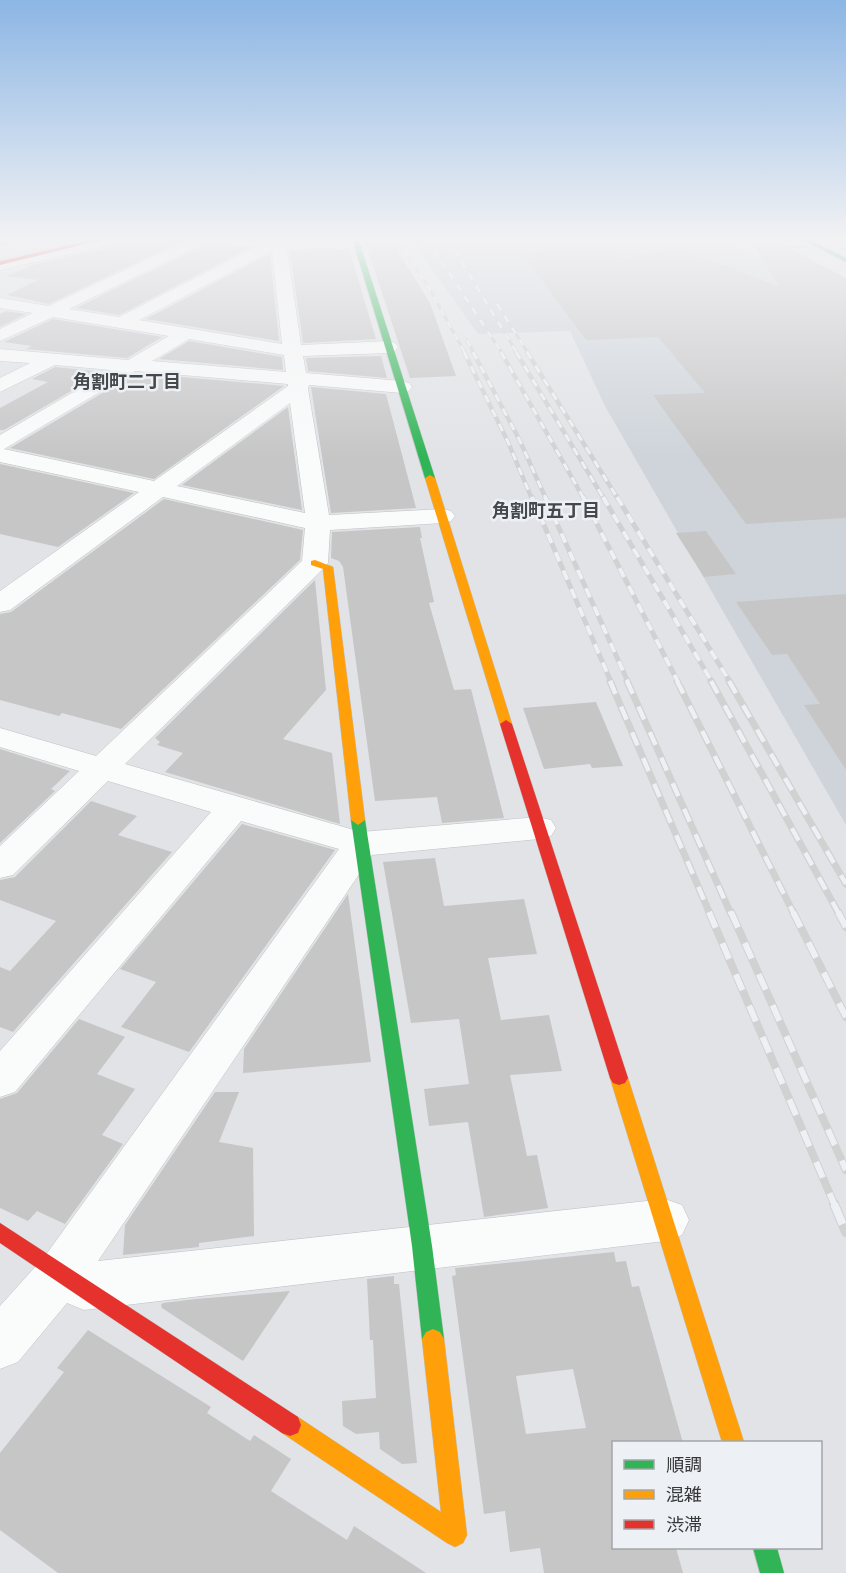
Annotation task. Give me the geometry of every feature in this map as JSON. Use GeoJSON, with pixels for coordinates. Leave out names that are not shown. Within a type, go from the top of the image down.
{"type":"FeatureCollection","features":[{"type":"Feature","properties":{"kind":"main road"},"geometry":{"type":"LineString","coordinates":[[378,311],[539,828],[665,1220],[732,1441]]}},
{"type":"Feature","properties":{"kind":"main road"},"geometry":{"type":"LineString","coordinates":[[0,1232],[455,1535],[422,1246],[361,844],[328,567],[315,562]]}},
{"type":"Feature","properties":{"kind":"main road"},"geometry":{"type":"LineString","coordinates":[[765,1549],[772,1573]]}},
{"type":"Feature","properties":{"kind":"street"},"geometry":{"type":"LineString","coordinates":[[0,336],[51,311]]}},
{"type":"Feature","properties":{"kind":"street"},"geometry":{"type":"LineString","coordinates":[[55,311],[293,351],[389,347]]}},
{"type":"Feature","properties":{"kind":"street"},"geometry":{"type":"LineString","coordinates":[[94,336],[142,311]]}},
{"type":"Feature","properties":{"kind":"street"},"geometry":{"type":"LineString","coordinates":[[0,866],[315,562],[318,523],[287,311]]}},
{"type":"Feature","properties":{"kind":"street"},"geometry":{"type":"LineString","coordinates":[[0,444],[186,333]]}},
{"type":"Feature","properties":{"kind":"street"},"geometry":{"type":"LineString","coordinates":[[0,386],[77,345]]}},
{"type":"Feature","properties":{"kind":"street"},"geometry":{"type":"LineString","coordinates":[[0,355],[135,365],[299,383],[402,387]]}},
{"type":"Feature","properties":{"kind":"street"},"geometry":{"type":"LineString","coordinates":[[0,604],[299,383]]}},
{"type":"Feature","properties":{"kind":"street"},"geometry":{"type":"LineString","coordinates":[[0,455],[318,523],[443,516]]}},
{"type":"Feature","properties":{"kind":"street"},"geometry":{"type":"LineString","coordinates":[[0,737],[361,844],[539,828]]}},
{"type":"Feature","properties":{"kind":"street"},"geometry":{"type":"LineString","coordinates":[[0,1080],[234,808]]}},
{"type":"Feature","properties":{"kind":"street"},"geometry":{"type":"LineString","coordinates":[[0,1344],[73,1279],[361,844]]}},
{"type":"Feature","properties":{"kind":"street"},"geometry":{"type":"LineString","coordinates":[[73,1279],[665,1220]]}},
{"type":"Feature","properties":{"kind":"shaded area"},"geometry":{"type":"Polygon","coordinates":[[[462,311],[846,311],[846,825],[605,406],[570,331],[478,334],[462,311]]]}},
{"type":"Feature","properties":{"kind":"building"},"geometry":{"type":"Polygon","coordinates":[[[9,311],[26,314],[0,327],[0,314],[9,311]]]}},
{"type":"Feature","properties":{"kind":"building"},"geometry":{"type":"Polygon","coordinates":[[[97,311],[126,311],[119,315],[97,311]]]}},
{"type":"Feature","properties":{"kind":"building"},"geometry":{"type":"Polygon","coordinates":[[[160,311],[276,311],[279,341],[146,319],[160,311]]]}},
{"type":"Feature","properties":{"kind":"building"},"geometry":{"type":"Polygon","coordinates":[[[299,311],[368,311],[376,339],[303,343],[299,311]]]}},
{"type":"Feature","properties":{"kind":"building"},"geometry":{"type":"Polygon","coordinates":[[[388,311],[433,311],[456,376],[410,378],[388,311]]]}},
{"type":"Feature","properties":{"kind":"building"},"geometry":{"type":"Polygon","coordinates":[[[565,311],[846,311],[846,518],[746,524],[653,395],[705,393],[658,337],[586,340],[565,311]]]}},
{"type":"Feature","properties":{"kind":"building"},"geometry":{"type":"Polygon","coordinates":[[[53,319],[162,337],[127,358],[26,349],[32,346],[4,342],[53,319]]]}},
{"type":"Feature","properties":{"kind":"building"},"geometry":{"type":"Polygon","coordinates":[[[189,341],[282,357],[283,370],[159,359],[189,341]]]}},
{"type":"Feature","properties":{"kind":"building"},"geometry":{"type":"Polygon","coordinates":[[[381,356],[387,378],[308,371],[306,358],[381,356]]]}},
{"type":"Feature","properties":{"kind":"building"},"geometry":{"type":"Polygon","coordinates":[[[55,367],[104,372],[4,430],[0,430],[0,408],[48,382],[32,379],[55,367]]]}},
{"type":"Feature","properties":{"kind":"building"},"geometry":{"type":"Polygon","coordinates":[[[136,373],[284,386],[154,479],[10,448],[136,373]]]}},
{"type":"Feature","properties":{"kind":"building"},"geometry":{"type":"Polygon","coordinates":[[[311,387],[386,394],[416,508],[331,513],[311,387]]]}},
{"type":"Feature","properties":{"kind":"building"},"geometry":{"type":"Polygon","coordinates":[[[288,407],[302,510],[182,485],[288,407]]]}},
{"type":"Feature","properties":{"kind":"building"},"geometry":{"type":"Polygon","coordinates":[[[0,464],[134,493],[58,547],[0,534],[0,464]]]}},
{"type":"Feature","properties":{"kind":"building"},"geometry":{"type":"Polygon","coordinates":[[[164,499],[303,530],[300,560],[121,729],[62,713],[59,716],[0,700],[0,614],[11,612],[164,499]]]}},
{"type":"Feature","properties":{"kind":"building"},"geometry":{"type":"Polygon","coordinates":[[[420,527],[422,538],[420,538],[434,602],[429,603],[454,690],[471,689],[504,818],[442,823],[437,797],[375,801],[343,567],[339,561],[331,558],[332,532],[420,527]]]}},
{"type":"Feature","properties":{"kind":"building"},"geometry":{"type":"Polygon","coordinates":[[[706,531],[736,574],[704,577],[676,533],[706,531]]]}},
{"type":"Feature","properties":{"kind":"building"},"geometry":{"type":"Polygon","coordinates":[[[315,580],[326,690],[283,739],[332,753],[340,824],[165,772],[183,753],[157,745],[160,742],[155,738],[315,580]]]}},
{"type":"Feature","properties":{"kind":"building"},"geometry":{"type":"Polygon","coordinates":[[[846,594],[846,770],[804,705],[820,704],[787,654],[772,655],[736,602],[846,594]]]}},
{"type":"Feature","properties":{"kind":"building"},"geometry":{"type":"Polygon","coordinates":[[[596,702],[623,766],[592,768],[590,764],[544,769],[523,708],[596,702]]]}},
{"type":"Feature","properties":{"kind":"building"},"geometry":{"type":"Polygon","coordinates":[[[0,749],[70,771],[51,789],[55,791],[0,843],[0,749]]]}},
{"type":"Feature","properties":{"kind":"building"},"geometry":{"type":"Polygon","coordinates":[[[91,801],[137,816],[118,835],[172,852],[13,1032],[0,1027],[0,967],[10,971],[56,921],[0,900],[0,880],[15,877],[91,801]]]}},
{"type":"Feature","properties":{"kind":"building"},"geometry":{"type":"Polygon","coordinates":[[[242,824],[335,850],[189,1052],[121,1027],[156,982],[120,969],[242,824]]]}},
{"type":"Feature","properties":{"kind":"building"},"geometry":{"type":"Polygon","coordinates":[[[435,858],[444,906],[524,899],[537,954],[488,958],[501,1020],[549,1015],[562,1071],[510,1075],[527,1156],[537,1155],[548,1208],[484,1217],[468,1122],[429,1126],[424,1089],[469,1084],[459,1019],[411,1023],[383,862],[435,858]]]}},
{"type":"Feature","properties":{"kind":"building"},"geometry":{"type":"Polygon","coordinates":[[[348,894],[371,1062],[243,1073],[244,1049],[348,894]]]}},
{"type":"Feature","properties":{"kind":"building"},"geometry":{"type":"Polygon","coordinates":[[[79,1019],[125,1037],[97,1074],[135,1089],[102,1135],[123,1144],[65,1224],[37,1211],[28,1221],[0,1208],[0,1099],[17,1093],[79,1019]]]}},
{"type":"Feature","properties":{"kind":"building"},"geometry":{"type":"Polygon","coordinates":[[[215,1092],[239,1092],[219,1142],[253,1148],[254,1236],[199,1243],[199,1247],[123,1255],[125,1225],[215,1092]]]}},
{"type":"Feature","properties":{"kind":"building"},"geometry":{"type":"Polygon","coordinates":[[[614,1252],[616,1262],[626,1261],[632,1287],[639,1286],[682,1441],[612,1441],[612,1549],[676,1549],[683,1573],[544,1573],[540,1548],[510,1552],[505,1511],[484,1514],[452,1276],[456,1275],[455,1268],[614,1252]],[[573,1369],[516,1376],[526,1434],[586,1428],[573,1369]]]}},
{"type":"Feature","properties":{"kind":"building"},"geometry":{"type":"Polygon","coordinates":[[[394,1276],[394,1284],[399,1284],[417,1463],[402,1464],[380,1449],[379,1432],[356,1434],[343,1426],[342,1401],[376,1398],[367,1279],[394,1276]]]}},
{"type":"Feature","properties":{"kind":"building"},"geometry":{"type":"Polygon","coordinates":[[[290,1291],[243,1361],[162,1308],[161,1305],[196,1299],[290,1291]]]}},
{"type":"Feature","properties":{"kind":"building"},"geometry":{"type":"Polygon","coordinates":[[[88,1330],[211,1407],[207,1413],[250,1441],[254,1435],[291,1459],[271,1491],[347,1540],[354,1526],[426,1573],[58,1573],[0,1530],[0,1453],[64,1372],[57,1368],[88,1330]]]}},
{"type":"Feature","properties":{"kind":"railway"},"geometry":{"type":"LineString","coordinates":[[442,311],[465,353]]}},
{"type":"Feature","properties":{"kind":"railway"},"geometry":{"type":"LineString","coordinates":[[475,311],[502,353]]}},
{"type":"Feature","properties":{"kind":"railway"},"geometry":{"type":"LineString","coordinates":[[492,311],[517,353]]}},
{"type":"Feature","properties":{"kind":"railway"},"geometry":{"type":"LineString","coordinates":[[502,311],[528,353]]}},
{"type":"Feature","properties":{"kind":"railway"},"geometry":{"type":"LineString","coordinates":[[467,340],[474,353]]}},
{"type":"Feature","properties":{"kind":"railway"},"geometry":{"type":"LineString","coordinates":[[464,352],[508,442],[532,499]]}},
{"type":"Feature","properties":{"kind":"railway"},"geometry":{"type":"LineString","coordinates":[[473,352],[520,441],[546,499]]}},
{"type":"Feature","properties":{"kind":"railway"},"geometry":{"type":"LineString","coordinates":[[501,352],[584,499]]}},
{"type":"Feature","properties":{"kind":"railway"},"geometry":{"type":"LineString","coordinates":[[516,352],[604,499]]}},
{"type":"Feature","properties":{"kind":"railway"},"geometry":{"type":"LineString","coordinates":[[527,352],[618,499]]}},
{"type":"Feature","properties":{"kind":"railway"},"geometry":{"type":"LineString","coordinates":[[532,497],[611,682]]}},
{"type":"Feature","properties":{"kind":"railway"},"geometry":{"type":"LineString","coordinates":[[545,497],[628,682]]}},
{"type":"Feature","properties":{"kind":"railway"},"geometry":{"type":"LineString","coordinates":[[583,497],[678,682]]}},
{"type":"Feature","properties":{"kind":"railway"},"geometry":{"type":"LineString","coordinates":[[603,497],[712,682]]}},
{"type":"Feature","properties":{"kind":"railway"},"geometry":{"type":"LineString","coordinates":[[617,497],[730,682]]}},
{"type":"Feature","properties":{"kind":"railway"},"geometry":{"type":"LineString","coordinates":[[610,681],[710,914]]}},
{"type":"Feature","properties":{"kind":"railway"},"geometry":{"type":"LineString","coordinates":[[627,681],[731,914]]}},
{"type":"Feature","properties":{"kind":"railway"},"geometry":{"type":"LineString","coordinates":[[677,681],[794,914]]}},
{"type":"Feature","properties":{"kind":"railway"},"geometry":{"type":"LineString","coordinates":[[711,681],[839,914]]}},
{"type":"Feature","properties":{"kind":"railway"},"geometry":{"type":"LineString","coordinates":[[729,681],[846,884]]}},
{"type":"Feature","properties":{"kind":"railway"},"geometry":{"type":"LineString","coordinates":[[709,912],[835,1206]]}},
{"type":"Feature","properties":{"kind":"railway"},"geometry":{"type":"LineString","coordinates":[[731,912],[846,1170]]}},
{"type":"Feature","properties":{"kind":"railway"},"geometry":{"type":"LineString","coordinates":[[793,912],[846,1017]]}},
{"type":"Feature","properties":{"kind":"railway"},"geometry":{"type":"LineString","coordinates":[[838,912],[846,927]]}},
{"type":"Feature","properties":{"kind":"railway"},"geometry":{"type":"LineString","coordinates":[[834,1204],[846,1232]]}},
{"type":"Feature","properties":{"kind":"traffic: fast"},"geometry":{"type":"LineString","coordinates":[[378,311],[430,478]]}},
{"type":"Feature","properties":{"kind":"traffic: fast"},"geometry":{"type":"LineString","coordinates":[[358,820],[422,1246],[433,1339]]}},
{"type":"Feature","properties":{"kind":"traffic: fast"},"geometry":{"type":"LineString","coordinates":[[765,1549],[772,1573]]}},
{"type":"Feature","properties":{"kind":"traffic: slow"},"geometry":{"type":"LineString","coordinates":[[430,478],[506,724]]}},
{"type":"Feature","properties":{"kind":"traffic: slow"},"geometry":{"type":"LineString","coordinates":[[315,563],[328,567],[358,820]]}},
{"type":"Feature","properties":{"kind":"traffic: slow"},"geometry":{"type":"LineString","coordinates":[[619,1078],[733,1441]]}},
{"type":"Feature","properties":{"kind":"traffic: slow"},"geometry":{"type":"LineString","coordinates":[[290,1425],[455,1535],[433,1339]]}},
{"type":"Feature","properties":{"kind":"traffic: jam"},"geometry":{"type":"LineString","coordinates":[[506,724],[619,1078]]}},
{"type":"Feature","properties":{"kind":"traffic: jam"},"geometry":{"type":"LineString","coordinates":[[0,1232],[290,1425]]}},
{"type":"Feature","properties":{"kind":"district","name":"角割町二丁目"},"geometry":{"type":"Point","coordinates":[127,381]}},
{"type":"Feature","properties":{"kind":"district","name":"角割町五丁目"},"geometry":{"type":"Point","coordinates":[546,510]}}]}
